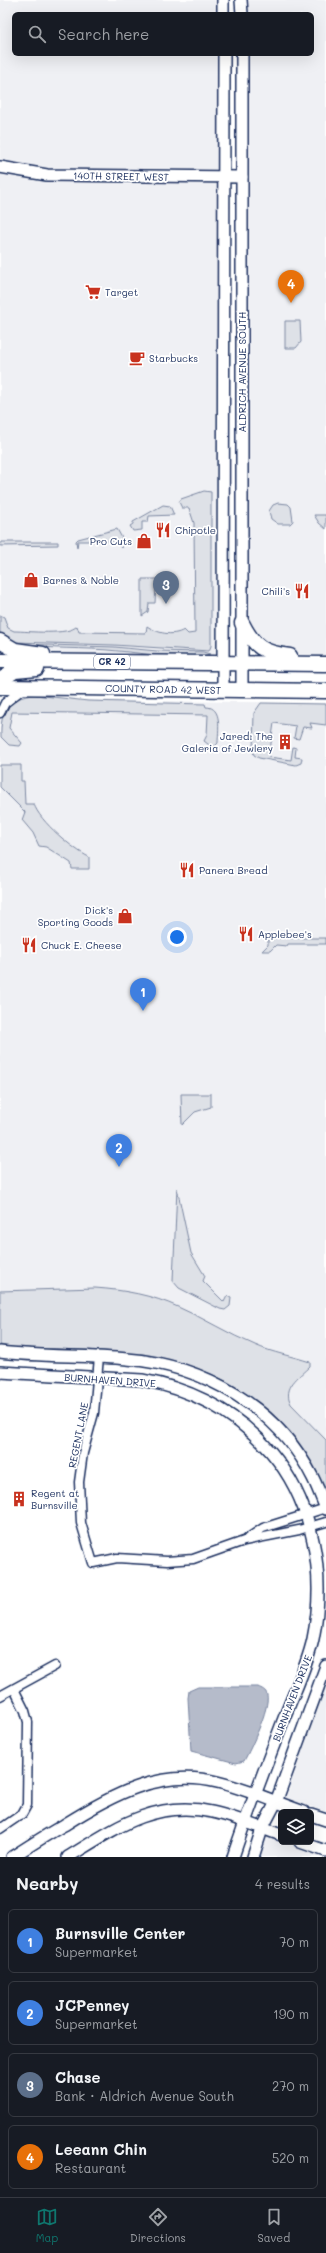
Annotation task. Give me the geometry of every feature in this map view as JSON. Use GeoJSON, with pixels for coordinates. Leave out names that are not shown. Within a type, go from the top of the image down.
{"type":"FeatureCollection","features":[{"type":"Feature","properties":{"kind":"highway"},"geometry":{"type":"LineString","coordinates":[[242,623],[250,639],[264,650],[274,654],[326,660]]}},
{"type":"Feature","properties":{"kind":"highway"},"geometry":{"type":"LineString","coordinates":[[0,641],[15,650],[97,662]]}},
{"type":"Feature","properties":{"kind":"highway","name":"CR 42"},"geometry":{"type":"LineString","coordinates":[[0,661],[326,664]]}},
{"type":"Feature","properties":{"kind":"highway"},"geometry":{"type":"LineString","coordinates":[[0,680],[15,671],[97,662]]}},
{"type":"Feature","properties":{"kind":"highway","name":"COUNTY ROAD 42 WEST"},"geometry":{"type":"LineString","coordinates":[[0,687],[326,691]]}},
{"type":"Feature","properties":{"kind":"street"},"geometry":{"type":"LineString","coordinates":[[223,0],[223,12]]}},
{"type":"Feature","properties":{"kind":"street"},"geometry":{"type":"LineString","coordinates":[[242,0],[242,12]]}},
{"type":"Feature","properties":{"kind":"street","name":"ALDRICH AVENUE SOUTH"},"geometry":{"type":"LineString","coordinates":[[224,56],[224,689]]}},
{"type":"Feature","properties":{"kind":"street","name":"ALDRICH AVENUE SOUTH"},"geometry":{"type":"LineString","coordinates":[[242,56],[242,689]]}},
{"type":"Feature","properties":{"kind":"street","name":"140TH STREET WEST"},"geometry":{"type":"LineString","coordinates":[[0,167],[47,175],[242,178]]}},
{"type":"Feature","properties":{"kind":"street"},"geometry":{"type":"LineString","coordinates":[[0,713],[5,703],[25,687]]}},
{"type":"Feature","properties":{"kind":"street","name":"BURNHAVEN DRIVE"},"geometry":{"type":"LineString","coordinates":[[0,1352],[146,1361],[184,1369],[236,1394],[265,1416],[291,1445],[313,1478],[326,1508]]}},
{"type":"Feature","properties":{"kind":"street","name":"REGENT LANE"},"geometry":{"type":"LineString","coordinates":[[99,1357],[94,1413],[83,1453],[80,1482],[81,1523],[93,1563],[117,1558],[167,1561],[193,1559],[244,1541]]}},
{"type":"Feature","properties":{"kind":"street","name":"BURNHAVEN DRIVE"},"geometry":{"type":"LineString","coordinates":[[0,1372],[98,1377],[159,1383],[192,1394],[222,1409],[251,1432],[276,1459],[296,1490],[311,1526],[319,1576],[319,1602],[313,1640],[233,1857]]}},
{"type":"Feature","properties":{"kind":"street"},"geometry":{"type":"LineString","coordinates":[[244,1541],[263,1528],[306,1513],[326,1508]]}},
{"type":"Feature","properties":{"kind":"street"},"geometry":{"type":"LineString","coordinates":[[244,1541],[326,1522]]}},
{"type":"Feature","properties":{"kind":"street"},"geometry":{"type":"LineString","coordinates":[[0,1696],[55,1666]]}},
{"type":"Feature","properties":{"kind":"street","name":"BURNHAVEN DRIVE"},"geometry":{"type":"LineString","coordinates":[[254,1857],[262,1829],[276,1802],[326,1666]]}},
{"type":"Feature","properties":{"kind":"street"},"geometry":{"type":"LineString","coordinates":[[0,1829],[22,1814],[28,1800],[28,1722],[25,1711],[14,1688]]}},
{"type":"Feature","properties":{"kind":"street"},"geometry":{"type":"LineString","coordinates":[[12,1857],[104,1800],[142,1784],[178,1779],[197,1779],[217,1782],[296,1809]]}},
{"type":"Feature","properties":{"kind":"street"},"geometry":{"type":"LineString","coordinates":[[68,1857],[121,1825],[155,1812],[194,1809],[211,1812],[245,1821],[278,1834]]}},
{"type":"Feature","properties":{"kind":"street"},"geometry":{"type":"LineString","coordinates":[[314,1816],[326,1820]]}},
{"type":"Feature","properties":{"kind":"street"},"geometry":{"type":"LineString","coordinates":[[309,1845],[326,1851]]}},
{"type":"Feature","properties":{"kind":"shaded area"},"geometry":{"type":"Polygon","coordinates":[[[0,0],[223,0],[223,12],[12,12],[12,56],[224,56],[223,663],[0,661],[0,0]]]}},
{"type":"Feature","properties":{"kind":"shaded area"},"geometry":{"type":"Polygon","coordinates":[[[241,0],[326,0],[326,660],[274,654],[242,623],[242,56],[314,56],[314,12],[242,12],[241,0]]]}},
{"type":"Feature","properties":{"kind":"shaded area"},"geometry":{"type":"Polygon","coordinates":[[[285,321],[300,321],[301,342],[296,348],[285,348],[285,321]]]}},
{"type":"Feature","properties":{"kind":"shaded area"},"geometry":{"type":"Polygon","coordinates":[[[204,491],[211,492],[211,646],[209,651],[114,645],[14,642],[5,639],[0,634],[0,615],[4,617],[8,628],[14,631],[57,632],[72,629],[77,626],[79,632],[146,633],[147,626],[155,631],[170,634],[184,630],[188,634],[195,633],[194,523],[189,508],[182,508],[179,502],[181,499],[204,491]]]}},
{"type":"Feature","properties":{"kind":"shaded area"},"geometry":{"type":"Polygon","coordinates":[[[278,503],[288,504],[291,507],[293,521],[290,524],[278,524],[271,519],[269,511],[273,505],[278,503]]]}},
{"type":"Feature","properties":{"kind":"shaded area"},"geometry":{"type":"Polygon","coordinates":[[[163,505],[170,506],[174,515],[149,516],[148,522],[142,522],[142,530],[133,531],[130,526],[133,522],[163,505]]]}},
{"type":"Feature","properties":{"kind":"shaded area"},"geometry":{"type":"Polygon","coordinates":[[[314,515],[326,515],[326,529],[319,523],[314,515]]]}},
{"type":"Feature","properties":{"kind":"shaded area"},"geometry":{"type":"Polygon","coordinates":[[[117,529],[122,538],[122,548],[120,547],[119,541],[78,541],[77,548],[76,541],[78,539],[117,529]]]}},
{"type":"Feature","properties":{"kind":"shaded area"},"geometry":{"type":"Polygon","coordinates":[[[2,542],[58,542],[58,545],[0,546],[2,542]]]}},
{"type":"Feature","properties":{"kind":"shaded area"},"geometry":{"type":"Polygon","coordinates":[[[142,579],[167,579],[165,582],[160,582],[156,585],[155,603],[149,603],[148,612],[142,616],[142,579]]]}},
{"type":"Feature","properties":{"kind":"shaded area"},"geometry":{"type":"Polygon","coordinates":[[[15,644],[114,647],[157,651],[203,652],[210,654],[177,657],[105,650],[41,647],[15,644]]]}},
{"type":"Feature","properties":{"kind":"shaded area"},"geometry":{"type":"Polygon","coordinates":[[[35,695],[88,701],[205,704],[206,707],[215,711],[217,715],[219,726],[218,743],[213,748],[204,741],[207,735],[208,715],[12,712],[9,728],[22,743],[20,746],[9,745],[1,737],[4,713],[12,702],[26,696],[35,695]]]}},
{"type":"Feature","properties":{"kind":"shaded area"},"geometry":{"type":"Polygon","coordinates":[[[0,699],[326,703],[326,1494],[318,1474],[271,1413],[239,1388],[189,1363],[157,1354],[0,1343],[0,699]]]}},
{"type":"Feature","properties":{"kind":"shaded area"},"geometry":{"type":"Polygon","coordinates":[[[261,703],[326,704],[326,725],[310,723],[312,728],[303,727],[299,739],[294,738],[296,726],[274,723],[269,757],[291,760],[293,747],[296,748],[295,757],[302,758],[301,763],[296,765],[259,758],[254,755],[254,713],[261,703]]]}},
{"type":"Feature","properties":{"kind":"shaded area"},"geometry":{"type":"Polygon","coordinates":[[[0,765],[21,765],[21,781],[24,781],[25,804],[34,804],[37,811],[58,834],[89,857],[89,869],[72,869],[71,863],[46,847],[39,846],[33,833],[22,820],[25,812],[0,787],[0,765]]]}},
{"type":"Feature","properties":{"kind":"shaded area"},"geometry":{"type":"Polygon","coordinates":[[[268,938],[326,938],[326,944],[288,944],[287,946],[276,945],[270,951],[262,951],[268,945],[268,938]]]}},
{"type":"Feature","properties":{"kind":"shaded area"},"geometry":{"type":"Polygon","coordinates":[[[181,1094],[211,1094],[211,1107],[195,1112],[182,1125],[181,1094]]]}},
{"type":"Feature","properties":{"kind":"shaded area"},"geometry":{"type":"Polygon","coordinates":[[[177,1188],[191,1253],[205,1276],[203,1281],[224,1302],[227,1296],[231,1298],[230,1306],[225,1310],[220,1309],[179,1288],[173,1281],[177,1188]]]}},
{"type":"Feature","properties":{"kind":"shaded area"},"geometry":{"type":"Polygon","coordinates":[[[95,1288],[117,1290],[158,1299],[188,1311],[255,1345],[310,1362],[310,1366],[290,1387],[289,1398],[291,1404],[326,1440],[326,1493],[318,1479],[272,1417],[261,1406],[235,1386],[206,1372],[177,1362],[145,1356],[81,1350],[17,1348],[0,1345],[0,1291],[95,1288]]]}},
{"type":"Feature","properties":{"kind":"shaded area"},"geometry":{"type":"Polygon","coordinates":[[[326,1684],[326,1812],[286,1798],[326,1684]]]}},
{"type":"Feature","properties":{"kind":"shaded area"},"geometry":{"type":"Polygon","coordinates":[[[262,1829],[278,1834],[278,1845],[309,1845],[326,1851],[326,1857],[254,1857],[262,1829]]]}},
{"type":"Feature","properties":{"kind":"water"},"geometry":{"type":"Polygon","coordinates":[[[198,1687],[258,1687],[266,1692],[266,1709],[244,1761],[236,1763],[191,1751],[188,1698],[189,1691],[198,1687]]]}},
{"type":"Feature","properties":{"kind":"place","name":"Target"},"geometry":{"type":"Point","coordinates":[93,292]}},
{"type":"Feature","properties":{"kind":"place","name":"Leeann Chin"},"geometry":{"type":"Point","coordinates":[291,303]}},
{"type":"Feature","properties":{"kind":"place","name":"Starbucks"},"geometry":{"type":"Point","coordinates":[137,358]}},
{"type":"Feature","properties":{"kind":"place","name":"Chipotle"},"geometry":{"type":"Point","coordinates":[163,530]}},
{"type":"Feature","properties":{"kind":"place","name":"Pro Cuts"},"geometry":{"type":"Point","coordinates":[144,541]}},
{"type":"Feature","properties":{"kind":"place","name":"Barnes & Noble"},"geometry":{"type":"Point","coordinates":[31,580]}},
{"type":"Feature","properties":{"kind":"place","name":"Chili's"},"geometry":{"type":"Point","coordinates":[302,591]}},
{"type":"Feature","properties":{"kind":"place","name":"Chase"},"geometry":{"type":"Point","coordinates":[166,604]}},
{"type":"Feature","properties":{"kind":"place","name":"Jared: The Galeria of Jewlery"},"geometry":{"type":"Point","coordinates":[285,742]}},
{"type":"Feature","properties":{"kind":"place","name":"Panera Bread"},"geometry":{"type":"Point","coordinates":[187,870]}},
{"type":"Feature","properties":{"kind":"place","name":"Dick's Sporting Goods"},"geometry":{"type":"Point","coordinates":[125,916]}},
{"type":"Feature","properties":{"kind":"place","name":"Applebee's"},"geometry":{"type":"Point","coordinates":[246,934]}},
{"type":"Feature","properties":{"kind":"place","name":"Chuck E. Cheese"},"geometry":{"type":"Point","coordinates":[29,945]}},
{"type":"Feature","properties":{"kind":"place","name":"Burnsville Center"},"geometry":{"type":"Point","coordinates":[143,1011]}},
{"type":"Feature","properties":{"kind":"place","name":"JCPenney"},"geometry":{"type":"Point","coordinates":[119,1167]}},
{"type":"Feature","properties":{"kind":"place","name":"Regent at Burnsville"},"geometry":{"type":"Point","coordinates":[19,1499]}}]}
